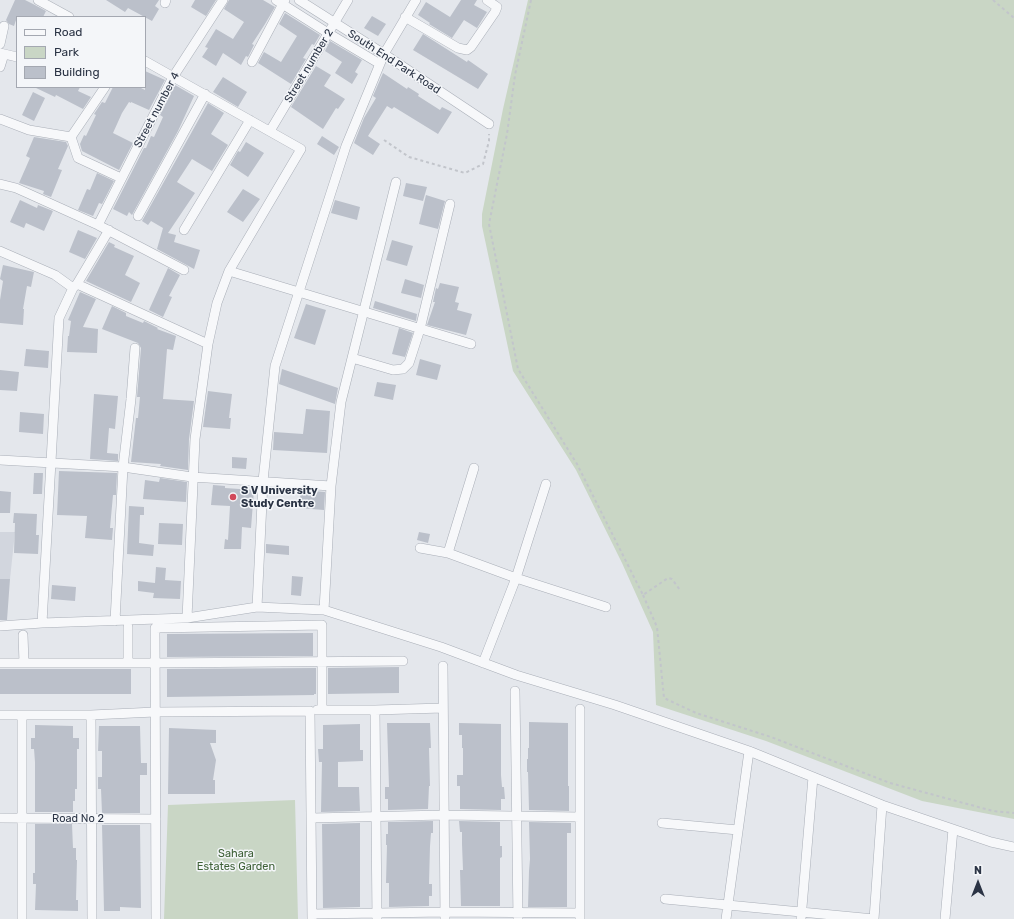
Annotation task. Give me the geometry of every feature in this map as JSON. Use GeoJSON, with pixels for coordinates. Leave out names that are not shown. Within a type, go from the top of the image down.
{"type":"FeatureCollection","features":[{"type":"Feature","properties":{"kind":"street"},"geometry":{"type":"LineString","coordinates":[[38,0],[67,16]]}},
{"type":"Feature","properties":{"kind":"street","name":"Street number 4"},"geometry":{"type":"LineString","coordinates":[[98,225],[173,77],[223,0]]}},
{"type":"Feature","properties":{"kind":"street","name":"South End Park Road"},"geometry":{"type":"LineString","coordinates":[[299,0],[384,54],[489,124]]}},
{"type":"Feature","properties":{"kind":"street","name":"Street number 2"},"geometry":{"type":"LineString","coordinates":[[270,131],[348,0]]}},
{"type":"Feature","properties":{"kind":"street"},"geometry":{"type":"LineString","coordinates":[[257,607],[264,481],[276,366],[346,146],[384,54],[416,0]]}},
{"type":"Feature","properties":{"kind":"street"},"geometry":{"type":"LineString","coordinates":[[405,17],[458,48],[467,50],[471,47],[495,12],[497,7],[488,0]]}},
{"type":"Feature","properties":{"kind":"street"},"geometry":{"type":"LineString","coordinates":[[252,62],[281,1]]}},
{"type":"Feature","properties":{"kind":"street","name":"South End Park Road"},"geometry":{"type":"LineString","coordinates":[[281,1],[328,33],[380,64]]}},
{"type":"Feature","properties":{"kind":"street"},"geometry":{"type":"LineString","coordinates":[[0,44],[4,26]]}},
{"type":"Feature","properties":{"kind":"street"},"geometry":{"type":"LineString","coordinates":[[0,67],[2,54],[16,57]]}},
{"type":"Feature","properties":{"kind":"street"},"geometry":{"type":"LineString","coordinates":[[146,61],[302,149],[229,272],[217,303],[208,344],[195,439],[192,476],[187,618]]}},
{"type":"Feature","properties":{"kind":"street"},"geometry":{"type":"LineString","coordinates":[[70,137],[104,88]]}},
{"type":"Feature","properties":{"kind":"street"},"geometry":{"type":"LineString","coordinates":[[138,216],[205,94]]}},
{"type":"Feature","properties":{"kind":"street"},"geometry":{"type":"LineString","coordinates":[[0,119],[29,130],[70,137]]}},
{"type":"Feature","properties":{"kind":"street"},"geometry":{"type":"LineString","coordinates":[[184,230],[250,120]]}},
{"type":"Feature","properties":{"kind":"street"},"geometry":{"type":"LineString","coordinates":[[70,137],[78,158],[121,178]]}},
{"type":"Feature","properties":{"kind":"street"},"geometry":{"type":"LineString","coordinates":[[324,610],[331,486],[341,402],[396,182]]}},
{"type":"Feature","properties":{"kind":"street"},"geometry":{"type":"LineString","coordinates":[[0,184],[16,188],[98,225],[184,270]]}},
{"type":"Feature","properties":{"kind":"street"},"geometry":{"type":"LineString","coordinates":[[352,358],[393,370],[402,369],[409,363],[420,329],[450,204]]}},
{"type":"Feature","properties":{"kind":"street"},"geometry":{"type":"LineString","coordinates":[[42,623],[59,318],[75,286],[108,230]]}},
{"type":"Feature","properties":{"kind":"street"},"geometry":{"type":"LineString","coordinates":[[0,251],[75,286],[208,344]]}},
{"type":"Feature","properties":{"kind":"street"},"geometry":{"type":"LineString","coordinates":[[229,272],[471,344]]}},
{"type":"Feature","properties":{"kind":"street"},"geometry":{"type":"LineString","coordinates":[[115,621],[123,467],[135,348]]}},
{"type":"Feature","properties":{"kind":"street"},"geometry":{"type":"LineString","coordinates":[[0,460],[123,467],[192,476],[331,486]]}},
{"type":"Feature","properties":{"kind":"street"},"geometry":{"type":"LineString","coordinates":[[448,553],[474,468]]}},
{"type":"Feature","properties":{"kind":"street"},"geometry":{"type":"LineString","coordinates":[[483,663],[516,578],[546,484]]}},
{"type":"Feature","properties":{"kind":"street"},"geometry":{"type":"LineString","coordinates":[[420,548],[448,553],[516,578],[606,607]]}},
{"type":"Feature","properties":{"kind":"street"},"geometry":{"type":"LineString","coordinates":[[0,626],[42,623],[187,618],[257,607],[324,610],[441,647],[516,675],[615,705],[750,751],[882,805],[991,842],[1014,847]]}},
{"type":"Feature","properties":{"kind":"street"},"geometry":{"type":"LineString","coordinates":[[156,919],[155,628],[322,625],[322,710]]}},
{"type":"Feature","properties":{"kind":"street"},"geometry":{"type":"LineString","coordinates":[[128,627],[128,663]]}},
{"type":"Feature","properties":{"kind":"street"},"geometry":{"type":"LineString","coordinates":[[23,635],[24,663]]}},
{"type":"Feature","properties":{"kind":"street"},"geometry":{"type":"LineString","coordinates":[[0,663],[402,661]]}},
{"type":"Feature","properties":{"kind":"street"},"geometry":{"type":"LineString","coordinates":[[443,666],[445,916]]}},
{"type":"Feature","properties":{"kind":"street"},"geometry":{"type":"LineString","coordinates":[[515,691],[518,916]]}},
{"type":"Feature","properties":{"kind":"street"},"geometry":{"type":"LineString","coordinates":[[0,715],[91,715],[155,712],[443,708]]}},
{"type":"Feature","properties":{"kind":"street"},"geometry":{"type":"LineString","coordinates":[[310,711],[312,917],[580,916],[580,709]]}},
{"type":"Feature","properties":{"kind":"street"},"geometry":{"type":"LineString","coordinates":[[376,710],[377,917]]}},
{"type":"Feature","properties":{"kind":"street"},"geometry":{"type":"LineString","coordinates":[[22,715],[22,919]]}},
{"type":"Feature","properties":{"kind":"street"},"geometry":{"type":"LineString","coordinates":[[91,715],[92,919]]}},
{"type":"Feature","properties":{"kind":"street"},"geometry":{"type":"LineString","coordinates":[[726,919],[750,751]]}},
{"type":"Feature","properties":{"kind":"street"},"geometry":{"type":"LineString","coordinates":[[802,915],[812,777]]}},
{"type":"Feature","properties":{"kind":"street"},"geometry":{"type":"LineString","coordinates":[[665,899],[728,905],[802,915],[874,919],[882,805]]}},
{"type":"Feature","properties":{"kind":"street"},"geometry":{"type":"LineString","coordinates":[[312,818],[444,815],[580,817]]}},
{"type":"Feature","properties":{"kind":"street","name":"Road No 2"},"geometry":{"type":"LineString","coordinates":[[0,818],[156,819]]}},
{"type":"Feature","properties":{"kind":"street"},"geometry":{"type":"LineString","coordinates":[[662,823],[738,830]]}},
{"type":"Feature","properties":{"kind":"street"},"geometry":{"type":"LineString","coordinates":[[945,919],[953,829]]}},
{"type":"Feature","properties":{"kind":"path"},"geometry":{"type":"LineString","coordinates":[[531,0],[515,75],[507,134],[489,224],[518,369],[577,464],[658,627],[664,698],[696,713],[771,737],[890,783],[993,811],[1014,813]]}},
{"type":"Feature","properties":{"kind":"path"},"geometry":{"type":"LineString","coordinates":[[993,0],[1014,18]]}},
{"type":"Feature","properties":{"kind":"path"},"geometry":{"type":"LineString","coordinates":[[384,140],[409,156],[464,173],[483,164],[489,141],[489,124]]}},
{"type":"Feature","properties":{"kind":"path"},"geometry":{"type":"LineString","coordinates":[[643,596],[668,578],[672,579],[680,590]]}},
{"type":"Feature","properties":{"kind":"shaded area"},"geometry":{"type":"Polygon","coordinates":[[[0,532],[15,532],[10,579],[0,579],[0,532]]]}},
{"type":"Feature","properties":{"kind":"green space"},"geometry":{"type":"Polygon","coordinates":[[[528,0],[1014,0],[1014,819],[922,801],[766,741],[656,705],[653,632],[622,563],[576,470],[513,371],[482,226],[482,214],[503,109],[528,0]]]}},
{"type":"Feature","properties":{"kind":"green space","name":"Sahara Estates Garden"},"geometry":{"type":"Polygon","coordinates":[[[295,800],[298,919],[164,919],[168,805],[295,800]]]}},
{"type":"Feature","properties":{"kind":"building"},"geometry":{"type":"Polygon","coordinates":[[[15,0],[25,0],[46,11],[44,16],[16,16],[14,26],[9,24],[6,20],[15,0]]]}},
{"type":"Feature","properties":{"kind":"building"},"geometry":{"type":"Polygon","coordinates":[[[106,0],[159,0],[155,6],[159,9],[152,21],[146,18],[146,16],[143,16],[128,8],[125,12],[106,0]]]}},
{"type":"Feature","properties":{"kind":"building"},"geometry":{"type":"Polygon","coordinates":[[[195,0],[216,0],[206,16],[191,7],[195,0]]]}},
{"type":"Feature","properties":{"kind":"building"},"geometry":{"type":"Polygon","coordinates":[[[229,0],[263,0],[275,7],[252,44],[254,45],[248,57],[246,56],[241,65],[223,53],[216,66],[202,57],[208,48],[205,47],[216,29],[233,39],[244,22],[224,9],[229,0]]]}},
{"type":"Feature","properties":{"kind":"building"},"geometry":{"type":"Polygon","coordinates":[[[461,0],[477,0],[474,5],[487,12],[477,28],[464,20],[452,38],[429,24],[430,23],[418,15],[426,2],[450,17],[461,0]]]}},
{"type":"Feature","properties":{"kind":"building"},"geometry":{"type":"Polygon","coordinates":[[[285,13],[320,35],[303,58],[306,59],[291,84],[258,63],[264,52],[281,62],[297,36],[279,24],[285,13]]]}},
{"type":"Feature","properties":{"kind":"building"},"geometry":{"type":"Polygon","coordinates":[[[372,16],[386,24],[378,36],[364,28],[372,16]]]}},
{"type":"Feature","properties":{"kind":"building"},"geometry":{"type":"Polygon","coordinates":[[[423,34],[467,62],[468,60],[488,74],[478,89],[413,50],[423,34]]]}},
{"type":"Feature","properties":{"kind":"building"},"geometry":{"type":"Polygon","coordinates":[[[330,41],[362,60],[355,72],[358,74],[352,84],[335,73],[342,62],[325,51],[330,41]]]}},
{"type":"Feature","properties":{"kind":"building"},"geometry":{"type":"Polygon","coordinates":[[[316,66],[331,75],[324,86],[345,99],[338,109],[336,108],[323,129],[291,107],[316,66]]]}},
{"type":"Feature","properties":{"kind":"building"},"geometry":{"type":"Polygon","coordinates":[[[146,71],[165,80],[149,110],[129,102],[122,113],[113,133],[133,143],[119,170],[82,151],[80,144],[84,135],[86,136],[96,115],[94,114],[102,102],[105,103],[112,88],[141,88],[145,90],[146,71]]]}},
{"type":"Feature","properties":{"kind":"building"},"geometry":{"type":"Polygon","coordinates":[[[383,73],[407,89],[408,87],[419,94],[418,96],[440,110],[442,107],[452,112],[438,134],[394,107],[392,109],[387,106],[368,136],[380,144],[373,155],[354,143],[364,118],[376,98],[373,96],[383,73]]]}},
{"type":"Feature","properties":{"kind":"building"},"geometry":{"type":"Polygon","coordinates":[[[223,77],[247,92],[238,107],[213,92],[223,77]]]}},
{"type":"Feature","properties":{"kind":"building"},"geometry":{"type":"Polygon","coordinates":[[[175,85],[194,96],[178,131],[132,215],[129,212],[127,216],[113,209],[144,148],[146,148],[151,136],[154,137],[163,117],[160,115],[175,85]]]}},
{"type":"Feature","properties":{"kind":"building"},"geometry":{"type":"Polygon","coordinates":[[[36,88],[80,88],[78,91],[91,97],[83,109],[56,95],[55,97],[36,88]]]}},
{"type":"Feature","properties":{"kind":"building"},"geometry":{"type":"Polygon","coordinates":[[[33,92],[45,98],[34,121],[22,115],[33,92]]]}},
{"type":"Feature","properties":{"kind":"building"},"geometry":{"type":"Polygon","coordinates":[[[208,103],[224,113],[211,134],[228,145],[212,171],[192,159],[177,182],[195,193],[168,233],[176,235],[174,242],[200,250],[194,269],[157,249],[163,228],[151,221],[148,225],[142,221],[208,103]]]}},
{"type":"Feature","properties":{"kind":"building"},"geometry":{"type":"Polygon","coordinates":[[[322,136],[339,147],[334,155],[317,144],[322,136]]]}},
{"type":"Feature","properties":{"kind":"building"},"geometry":{"type":"Polygon","coordinates":[[[34,137],[66,142],[68,146],[58,169],[62,170],[51,197],[43,194],[44,191],[19,183],[30,158],[26,156],[34,137]]]}},
{"type":"Feature","properties":{"kind":"building"},"geometry":{"type":"Polygon","coordinates":[[[246,142],[264,153],[248,177],[230,165],[238,151],[240,152],[246,142]]]}},
{"type":"Feature","properties":{"kind":"building"},"geometry":{"type":"Polygon","coordinates":[[[97,173],[114,181],[102,204],[99,203],[93,216],[78,210],[87,189],[90,190],[97,173]]]}},
{"type":"Feature","properties":{"kind":"building"},"geometry":{"type":"Polygon","coordinates":[[[406,183],[427,187],[423,201],[403,196],[406,183]]]}},
{"type":"Feature","properties":{"kind":"building"},"geometry":{"type":"Polygon","coordinates":[[[243,189],[260,199],[243,222],[227,212],[243,189]]]}},
{"type":"Feature","properties":{"kind":"building"},"geometry":{"type":"Polygon","coordinates":[[[426,195],[445,201],[438,229],[419,224],[426,195]]]}},
{"type":"Feature","properties":{"kind":"building"},"geometry":{"type":"Polygon","coordinates":[[[20,200],[37,208],[38,205],[53,211],[44,231],[26,223],[24,228],[10,222],[20,200]]]}},
{"type":"Feature","properties":{"kind":"building"},"geometry":{"type":"Polygon","coordinates":[[[335,200],[360,207],[357,220],[331,213],[335,200]]]}},
{"type":"Feature","properties":{"kind":"building"},"geometry":{"type":"Polygon","coordinates":[[[78,230],[97,238],[85,259],[69,252],[78,230]]]}},
{"type":"Feature","properties":{"kind":"building"},"geometry":{"type":"Polygon","coordinates":[[[392,240],[413,246],[407,266],[386,260],[392,240]]]}},
{"type":"Feature","properties":{"kind":"building"},"geometry":{"type":"Polygon","coordinates":[[[109,242],[115,245],[114,247],[134,256],[125,275],[140,283],[131,302],[86,281],[109,242]]]}},
{"type":"Feature","properties":{"kind":"building"},"geometry":{"type":"Polygon","coordinates":[[[3,265],[34,272],[31,287],[27,286],[23,309],[23,325],[0,323],[0,300],[3,281],[0,279],[3,265]]]}},
{"type":"Feature","properties":{"kind":"building"},"geometry":{"type":"Polygon","coordinates":[[[168,268],[180,275],[169,296],[172,297],[163,317],[149,310],[168,268]]]}},
{"type":"Feature","properties":{"kind":"building"},"geometry":{"type":"Polygon","coordinates":[[[405,279],[424,285],[421,298],[401,293],[405,279]]]}},
{"type":"Feature","properties":{"kind":"building"},"geometry":{"type":"Polygon","coordinates":[[[440,283],[459,287],[455,302],[459,303],[457,310],[472,314],[466,335],[427,325],[435,302],[433,302],[436,288],[438,289],[440,283]]]}},
{"type":"Feature","properties":{"kind":"building"},"geometry":{"type":"Polygon","coordinates":[[[80,292],[96,299],[83,327],[98,329],[97,353],[67,352],[71,321],[68,320],[80,292]]]}},
{"type":"Feature","properties":{"kind":"building"},"geometry":{"type":"Polygon","coordinates":[[[375,301],[417,314],[416,321],[373,308],[375,301]]]}},
{"type":"Feature","properties":{"kind":"building"},"geometry":{"type":"Polygon","coordinates":[[[306,304],[326,310],[315,345],[294,338],[306,304]]]}},
{"type":"Feature","properties":{"kind":"building"},"geometry":{"type":"Polygon","coordinates":[[[112,306],[126,313],[126,316],[143,323],[144,321],[158,328],[157,329],[176,336],[173,350],[167,349],[163,399],[194,401],[189,439],[188,470],[160,466],[161,464],[131,462],[140,397],[137,397],[141,348],[138,343],[102,329],[112,306]]]}},
{"type":"Feature","properties":{"kind":"building"},"geometry":{"type":"Polygon","coordinates":[[[399,328],[413,333],[405,357],[392,354],[399,328]]]}},
{"type":"Feature","properties":{"kind":"building"},"geometry":{"type":"Polygon","coordinates":[[[26,349],[49,351],[48,368],[24,366],[26,349]]]}},
{"type":"Feature","properties":{"kind":"building"},"geometry":{"type":"Polygon","coordinates":[[[420,359],[441,365],[437,380],[416,375],[420,359]]]}},
{"type":"Feature","properties":{"kind":"building"},"geometry":{"type":"Polygon","coordinates":[[[282,369],[338,388],[335,404],[279,384],[282,369]]]}},
{"type":"Feature","properties":{"kind":"building"},"geometry":{"type":"Polygon","coordinates":[[[0,370],[19,372],[17,391],[0,390],[0,370]]]}},
{"type":"Feature","properties":{"kind":"building"},"geometry":{"type":"Polygon","coordinates":[[[377,382],[396,385],[393,400],[374,396],[377,382]]]}},
{"type":"Feature","properties":{"kind":"building"},"geometry":{"type":"Polygon","coordinates":[[[208,391],[232,394],[229,418],[231,418],[230,429],[203,427],[208,391]]]}},
{"type":"Feature","properties":{"kind":"building"},"geometry":{"type":"Polygon","coordinates":[[[94,394],[118,396],[115,429],[109,428],[107,453],[118,454],[118,461],[90,459],[94,394]]]}},
{"type":"Feature","properties":{"kind":"building"},"geometry":{"type":"Polygon","coordinates":[[[306,409],[330,411],[327,453],[273,450],[274,432],[303,434],[306,409]]]}},
{"type":"Feature","properties":{"kind":"building"},"geometry":{"type":"Polygon","coordinates":[[[20,412],[44,414],[43,434],[19,432],[20,412]]]}},
{"type":"Feature","properties":{"kind":"building"},"geometry":{"type":"Polygon","coordinates":[[[232,457],[247,458],[246,469],[232,468],[232,457]]]}},
{"type":"Feature","properties":{"kind":"building"},"geometry":{"type":"Polygon","coordinates":[[[59,471],[117,473],[116,495],[113,495],[110,528],[113,528],[112,540],[85,538],[87,516],[57,515],[59,471]]]}},
{"type":"Feature","properties":{"kind":"building"},"geometry":{"type":"Polygon","coordinates":[[[34,473],[43,473],[42,494],[33,494],[34,473]]]}},
{"type":"Feature","properties":{"kind":"building"},"geometry":{"type":"Polygon","coordinates":[[[160,478],[187,482],[186,502],[143,499],[145,480],[159,482],[160,478]]]}},
{"type":"Feature","properties":{"kind":"building"},"geometry":{"type":"Polygon","coordinates":[[[213,485],[225,486],[225,488],[254,490],[251,528],[242,527],[241,549],[224,549],[225,539],[228,540],[230,506],[211,505],[213,485]]]}},
{"type":"Feature","properties":{"kind":"building"},"geometry":{"type":"Polygon","coordinates":[[[301,490],[325,492],[324,510],[299,508],[301,490]]]}},
{"type":"Feature","properties":{"kind":"building"},"geometry":{"type":"Polygon","coordinates":[[[0,491],[11,492],[10,513],[0,513],[0,491]]]}},
{"type":"Feature","properties":{"kind":"building"},"geometry":{"type":"Polygon","coordinates":[[[129,506],[144,507],[144,515],[140,515],[139,543],[154,545],[153,556],[127,554],[129,506]]]}},
{"type":"Feature","properties":{"kind":"building"},"geometry":{"type":"Polygon","coordinates":[[[14,513],[37,514],[36,535],[39,535],[38,554],[14,553],[14,513]]]}},
{"type":"Feature","properties":{"kind":"building"},"geometry":{"type":"Polygon","coordinates":[[[159,523],[183,524],[182,545],[158,544],[159,523]]]}},
{"type":"Feature","properties":{"kind":"building"},"geometry":{"type":"Polygon","coordinates":[[[419,532],[430,534],[428,543],[417,540],[419,532]]]}},
{"type":"Feature","properties":{"kind":"building"},"geometry":{"type":"Polygon","coordinates":[[[266,544],[289,546],[289,555],[266,553],[266,544]]]}},
{"type":"Feature","properties":{"kind":"building"},"geometry":{"type":"Polygon","coordinates":[[[156,567],[166,568],[165,580],[181,581],[180,599],[153,598],[154,593],[138,591],[138,581],[155,583],[156,567]]]}},
{"type":"Feature","properties":{"kind":"building"},"geometry":{"type":"Polygon","coordinates":[[[292,576],[303,577],[301,596],[291,595],[292,576]]]}},
{"type":"Feature","properties":{"kind":"building"},"geometry":{"type":"Polygon","coordinates":[[[0,579],[10,579],[7,620],[0,620],[0,579]]]}},
{"type":"Feature","properties":{"kind":"building"},"geometry":{"type":"Polygon","coordinates":[[[52,585],[76,587],[75,601],[51,599],[52,585]]]}},
{"type":"Feature","properties":{"kind":"building"},"geometry":{"type":"Polygon","coordinates":[[[313,633],[313,656],[167,657],[167,634],[313,633]]]}},
{"type":"Feature","properties":{"kind":"building"},"geometry":{"type":"Polygon","coordinates":[[[399,667],[399,693],[328,694],[328,668],[399,667]]]}},
{"type":"Feature","properties":{"kind":"building"},"geometry":{"type":"Polygon","coordinates":[[[316,668],[316,694],[314,695],[167,697],[167,669],[316,668]]]}},
{"type":"Feature","properties":{"kind":"building"},"geometry":{"type":"Polygon","coordinates":[[[0,669],[131,669],[131,694],[0,694],[0,669]]]}},
{"type":"Feature","properties":{"kind":"building"},"geometry":{"type":"Polygon","coordinates":[[[529,722],[568,723],[569,811],[529,810],[527,759],[529,748],[529,722]]]}},
{"type":"Feature","properties":{"kind":"building"},"geometry":{"type":"Polygon","coordinates":[[[387,723],[430,723],[431,748],[429,748],[430,786],[428,809],[388,810],[388,799],[385,799],[385,787],[389,787],[387,723]]]}},
{"type":"Feature","properties":{"kind":"building"},"geometry":{"type":"Polygon","coordinates":[[[459,723],[501,724],[501,775],[505,799],[501,799],[501,810],[460,809],[460,786],[457,786],[457,775],[463,775],[463,748],[462,735],[459,735],[459,723]]]}},
{"type":"Feature","properties":{"kind":"building"},"geometry":{"type":"Polygon","coordinates":[[[360,724],[360,750],[363,750],[363,761],[338,762],[338,787],[359,787],[360,811],[321,812],[322,762],[319,762],[318,749],[323,749],[323,725],[360,724]]]}},
{"type":"Feature","properties":{"kind":"building"},"geometry":{"type":"Polygon","coordinates":[[[35,725],[73,726],[73,738],[79,738],[79,749],[77,749],[77,789],[75,789],[73,812],[35,812],[35,762],[34,749],[31,749],[31,738],[35,738],[35,725]]]}},
{"type":"Feature","properties":{"kind":"building"},"geometry":{"type":"Polygon","coordinates":[[[99,726],[140,726],[141,763],[147,763],[147,775],[140,775],[140,813],[102,813],[101,789],[98,789],[98,777],[102,777],[102,751],[98,751],[99,726]]]}},
{"type":"Feature","properties":{"kind":"building"},"geometry":{"type":"Polygon","coordinates":[[[169,728],[216,730],[216,743],[210,743],[216,760],[213,780],[215,780],[215,794],[168,794],[169,728]]]}},
{"type":"Feature","properties":{"kind":"building"},"geometry":{"type":"Polygon","coordinates":[[[433,821],[433,833],[431,833],[430,846],[429,884],[432,884],[432,896],[429,896],[429,906],[389,907],[389,883],[386,883],[386,834],[388,834],[388,822],[433,821]]]}},
{"type":"Feature","properties":{"kind":"building"},"geometry":{"type":"Polygon","coordinates":[[[459,821],[500,822],[500,846],[502,846],[502,857],[500,858],[500,906],[461,906],[460,870],[463,870],[462,832],[460,832],[459,821]]]}},
{"type":"Feature","properties":{"kind":"building"},"geometry":{"type":"Polygon","coordinates":[[[529,822],[571,823],[571,833],[567,833],[567,907],[528,907],[530,859],[529,822]]]}},
{"type":"Feature","properties":{"kind":"building"},"geometry":{"type":"Polygon","coordinates":[[[360,823],[360,907],[323,908],[322,824],[360,823]]]}},
{"type":"Feature","properties":{"kind":"building"},"geometry":{"type":"Polygon","coordinates":[[[35,824],[72,824],[73,848],[76,848],[77,860],[76,900],[78,900],[78,911],[35,910],[36,884],[33,884],[33,873],[35,873],[35,824]]]}},
{"type":"Feature","properties":{"kind":"building"},"geometry":{"type":"Polygon","coordinates":[[[102,825],[140,825],[141,908],[120,907],[120,911],[104,911],[102,825]]]}},
{"type":"Feature","properties":{"kind":"place","name":"S V University Study Centre"},"geometry":{"type":"Point","coordinates":[233,497]}}]}
